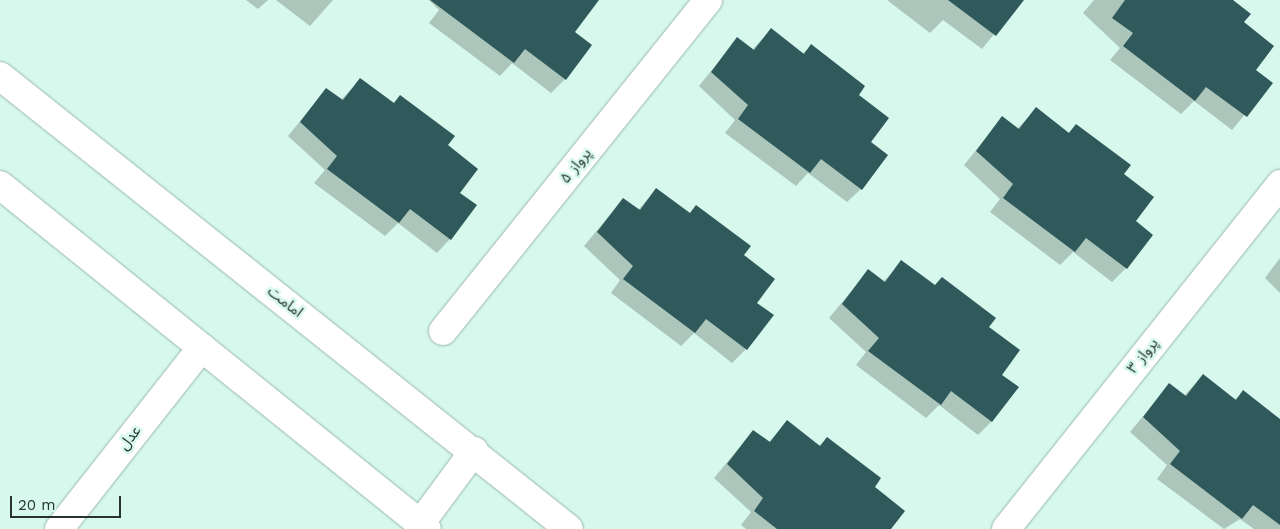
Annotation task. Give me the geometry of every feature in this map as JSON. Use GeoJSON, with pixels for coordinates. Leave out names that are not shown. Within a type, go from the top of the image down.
{"type":"FeatureCollection","features":[{"type":"Feature","properties":{"kind":"main road","name":"پرواز ۵"},"geometry":{"type":"LineString","coordinates":[[443,331],[708,0]]}},
{"type":"Feature","properties":{"kind":"main road","name":"امامت"},"geometry":{"type":"LineString","coordinates":[[0,76],[474,451],[569,529]]}},
{"type":"Feature","properties":{"kind":"main road","name":"پرواز ۳"},"geometry":{"type":"LineString","coordinates":[[1006,529],[1280,184]]}},
{"type":"Feature","properties":{"kind":"main road"},"geometry":{"type":"LineString","coordinates":[[0,185],[424,526],[474,451]]}},
{"type":"Feature","properties":{"kind":"main road","name":"عدل"},"geometry":{"type":"LineString","coordinates":[[59,529],[202,348]]}},
{"type":"Feature","properties":{"kind":"building"},"geometry":{"type":"Polygon","coordinates":[[[430,0],[599,0],[575,32],[592,45],[566,80],[525,49],[514,63],[430,0]]]}},
{"type":"Feature","properties":{"kind":"building"},"geometry":{"type":"Polygon","coordinates":[[[948,0],[1024,0],[996,36],[948,0]]]}},
{"type":"Feature","properties":{"kind":"building"},"geometry":{"type":"Polygon","coordinates":[[[1125,0],[1233,0],[1251,14],[1244,22],[1274,46],[1256,70],[1273,83],[1247,117],[1206,87],[1195,101],[1123,46],[1133,33],[1112,18],[1125,0]]]}},
{"type":"Feature","properties":{"kind":"building"},"geometry":{"type":"Polygon","coordinates":[[[771,28],[804,54],[811,44],[865,86],[859,95],[889,118],[871,142],[888,155],[862,190],[821,159],[810,173],[738,119],[748,105],[711,72],[737,37],[754,50],[771,28]]]}},
{"type":"Feature","properties":{"kind":"building"},"geometry":{"type":"Polygon","coordinates":[[[360,78],[394,103],[400,95],[455,136],[448,145],[478,169],[460,193],[477,205],[451,240],[410,209],[399,223],[327,169],[337,156],[300,122],[326,88],[343,100],[360,78]]]}},
{"type":"Feature","properties":{"kind":"building"},"geometry":{"type":"Polygon","coordinates":[[[1036,107],[1069,133],[1076,124],[1131,165],[1124,174],[1154,197],[1136,221],[1153,235],[1127,269],[1086,238],[1075,252],[1003,198],[1013,184],[976,151],[1002,116],[1019,129],[1036,107]]]}},
{"type":"Feature","properties":{"kind":"building"},"geometry":{"type":"Polygon","coordinates":[[[656,188],[690,213],[696,205],[751,246],[744,255],[775,279],[757,303],[774,315],[747,350],[706,319],[695,333],[623,279],[633,266],[597,232],[623,198],[640,210],[656,188]]]}},
{"type":"Feature","properties":{"kind":"building"},"geometry":{"type":"Polygon","coordinates":[[[901,260],[935,285],[942,277],[996,318],[989,327],[1020,350],[1002,375],[1019,387],[992,422],[951,391],[941,405],[868,351],[879,338],[842,304],[868,269],[885,282],[901,260]]]}},
{"type":"Feature","properties":{"kind":"building"},"geometry":{"type":"Polygon","coordinates":[[[1203,374],[1236,400],[1243,390],[1280,419],[1280,525],[1253,505],[1242,519],[1170,464],[1180,451],[1143,417],[1169,383],[1186,396],[1203,374]]]}},
{"type":"Feature","properties":{"kind":"building"},"geometry":{"type":"Polygon","coordinates":[[[787,420],[820,446],[827,437],[881,478],[875,487],[905,511],[891,529],[777,529],[754,511],[763,498],[727,464],[753,430],[770,442],[787,420]]]}}]}
